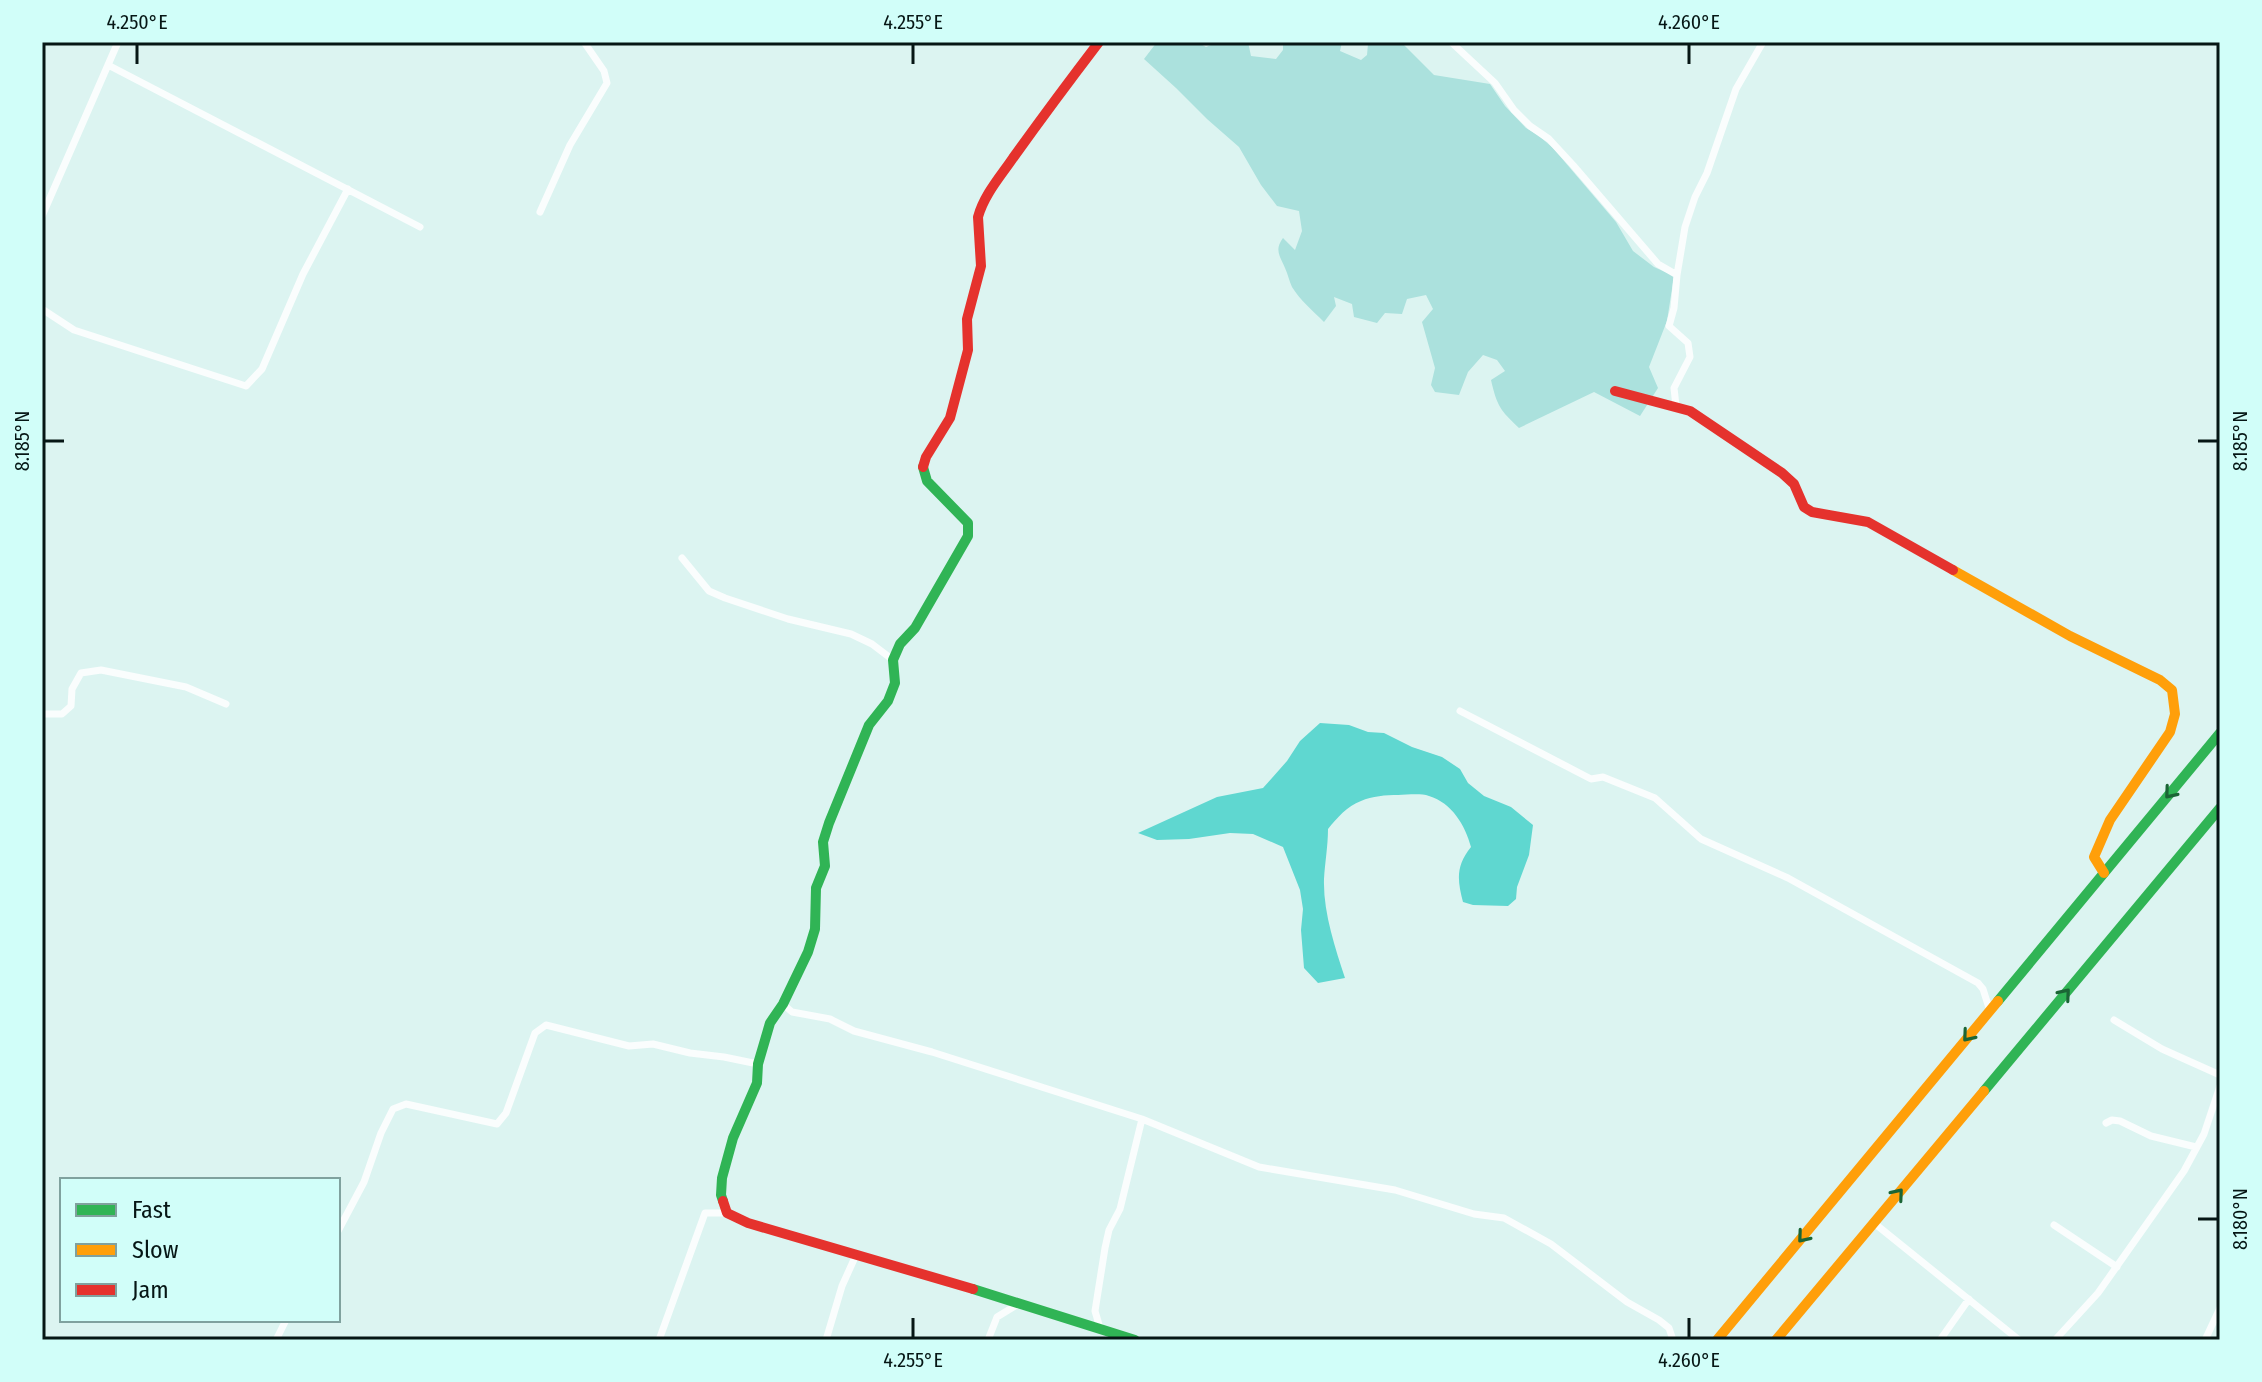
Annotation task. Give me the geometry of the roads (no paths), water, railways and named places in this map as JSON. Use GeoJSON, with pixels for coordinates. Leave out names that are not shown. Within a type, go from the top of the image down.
{"type":"FeatureCollection","features":[{"type":"Feature","properties":{"kind":"main road"},"geometry":{"type":"LineString","coordinates":[[1099,42],[1027,138],[980,210],[981,266],[967,319],[968,350],[950,418],[922,469],[927,481],[968,523],[968,536],[915,628],[900,644],[893,660],[895,683],[888,701],[869,725],[829,823],[823,842],[825,866],[816,888],[815,929],[808,952],[783,1004],[770,1023],[758,1064],[757,1083],[733,1138],[722,1178],[721,1195],[727,1213],[748,1223],[1135,1340]]}},
{"type":"Feature","properties":{"kind":"main road"},"geometry":{"type":"LineString","coordinates":[[1615,391],[1690,411],[1782,473],[1794,484],[1804,507],[1812,512],[1868,522],[2070,636],[2160,680],[2172,690],[2175,699],[2173,725],[2168,737],[2096,847],[2094,857],[2104,873]]}},
{"type":"Feature","properties":{"kind":"main road"},"geometry":{"type":"LineString","coordinates":[[1717,1340],[2220,733]]}},
{"type":"Feature","properties":{"kind":"main road"},"geometry":{"type":"LineString","coordinates":[[1776,1340],[2220,808]]}},
{"type":"Feature","properties":{"kind":"street"},"geometry":{"type":"LineString","coordinates":[[42,216],[118,42]]}},
{"type":"Feature","properties":{"kind":"street"},"geometry":{"type":"LineString","coordinates":[[540,212],[570,145],[607,83],[604,71],[584,42]]}},
{"type":"Feature","properties":{"kind":"street"},"geometry":{"type":"LineString","coordinates":[[1451,42],[1495,83],[1530,126],[1549,139],[1658,264],[1677,275]]}},
{"type":"Feature","properties":{"kind":"street"},"geometry":{"type":"LineString","coordinates":[[1676,406],[1674,388],[1690,357],[1688,343],[1669,326],[1685,227],[1736,89],[1763,42]]}},
{"type":"Feature","properties":{"kind":"street"},"geometry":{"type":"LineString","coordinates":[[108,65],[420,227]]}},
{"type":"Feature","properties":{"kind":"street"},"geometry":{"type":"LineString","coordinates":[[42,309],[74,330],[246,386],[262,369],[303,274],[348,189]]}},
{"type":"Feature","properties":{"kind":"street"},"geometry":{"type":"LineString","coordinates":[[682,558],[709,591],[812,626],[851,634],[872,644],[893,660]]}},
{"type":"Feature","properties":{"kind":"street"},"geometry":{"type":"LineString","coordinates":[[42,714],[62,714],[71,706],[72,689],[81,673],[101,670],[186,687],[226,704]]}},
{"type":"Feature","properties":{"kind":"street"},"geometry":{"type":"LineString","coordinates":[[1460,711],[1591,779],[1603,777],[1615,780],[1655,798],[1701,839],[1788,878],[1978,983],[1990,1010]]}},
{"type":"Feature","properties":{"kind":"street"},"geometry":{"type":"LineString","coordinates":[[783,1004],[792,1012],[830,1019],[854,1031],[932,1052],[1142,1119],[1259,1167],[1395,1190],[1474,1214],[1504,1218],[1551,1244],[1627,1302],[1659,1320],[1672,1333],[1673,1340]]}},
{"type":"Feature","properties":{"kind":"street"},"geometry":{"type":"LineString","coordinates":[[2114,1020],[2162,1049],[2220,1075]]}},
{"type":"Feature","properties":{"kind":"street"},"geometry":{"type":"LineString","coordinates":[[340,1227],[364,1182],[393,1109],[406,1104],[497,1124],[506,1113],[535,1033],[546,1025],[629,1046],[653,1044],[758,1064]]}},
{"type":"Feature","properties":{"kind":"street"},"geometry":{"type":"LineString","coordinates":[[2055,1340],[2087,1307],[2184,1171],[2204,1134],[2220,1086]]}},
{"type":"Feature","properties":{"kind":"street"},"geometry":{"type":"LineString","coordinates":[[1100,1328],[1095,1311],[1105,1248],[1109,1230],[1120,1209],[1142,1119]]}},
{"type":"Feature","properties":{"kind":"street"},"geometry":{"type":"LineString","coordinates":[[2106,1123],[2120,1121],[2151,1136],[2196,1147]]}},
{"type":"Feature","properties":{"kind":"street"},"geometry":{"type":"LineString","coordinates":[[659,1340],[705,1213],[727,1213]]}},
{"type":"Feature","properties":{"kind":"street"},"geometry":{"type":"LineString","coordinates":[[1874,1223],[2019,1340]]}},
{"type":"Feature","properties":{"kind":"street"},"geometry":{"type":"LineString","coordinates":[[2054,1225],[2117,1267]]}},
{"type":"Feature","properties":{"kind":"street"},"geometry":{"type":"LineString","coordinates":[[826,1340],[842,1286],[856,1255]]}},
{"type":"Feature","properties":{"kind":"street"},"geometry":{"type":"LineString","coordinates":[[1940,1340],[1969,1299]]}},
{"type":"Feature","properties":{"kind":"street"},"geometry":{"type":"LineString","coordinates":[[988,1340],[997,1317],[1020,1303]]}},
{"type":"Feature","properties":{"kind":"street"},"geometry":{"type":"LineString","coordinates":[[2205,1340],[2219,1313]]}},
{"type":"Feature","properties":{"kind":"street"},"geometry":{"type":"LineString","coordinates":[[276,1340],[285,1322]]}},
{"type":"Feature","properties":{"kind":"water"},"geometry":{"type":"Polygon","coordinates":[[[1320,723],[1349,725],[1368,732],[1384,733],[1442,757],[1460,769],[1468,783],[1484,796],[1511,807],[1533,825],[1529,855],[1517,887],[1516,899],[1508,906],[1463,902],[1459,873],[1471,847],[1461,823],[1451,809],[1437,799],[1418,794],[1379,796],[1356,803],[1328,829],[1324,879],[1330,929],[1345,978],[1318,983],[1304,968],[1300,890],[1283,847],[1253,834],[1230,833],[1157,840],[1138,833],[1217,797],[1263,788],[1300,741],[1320,723]]]}}]}
